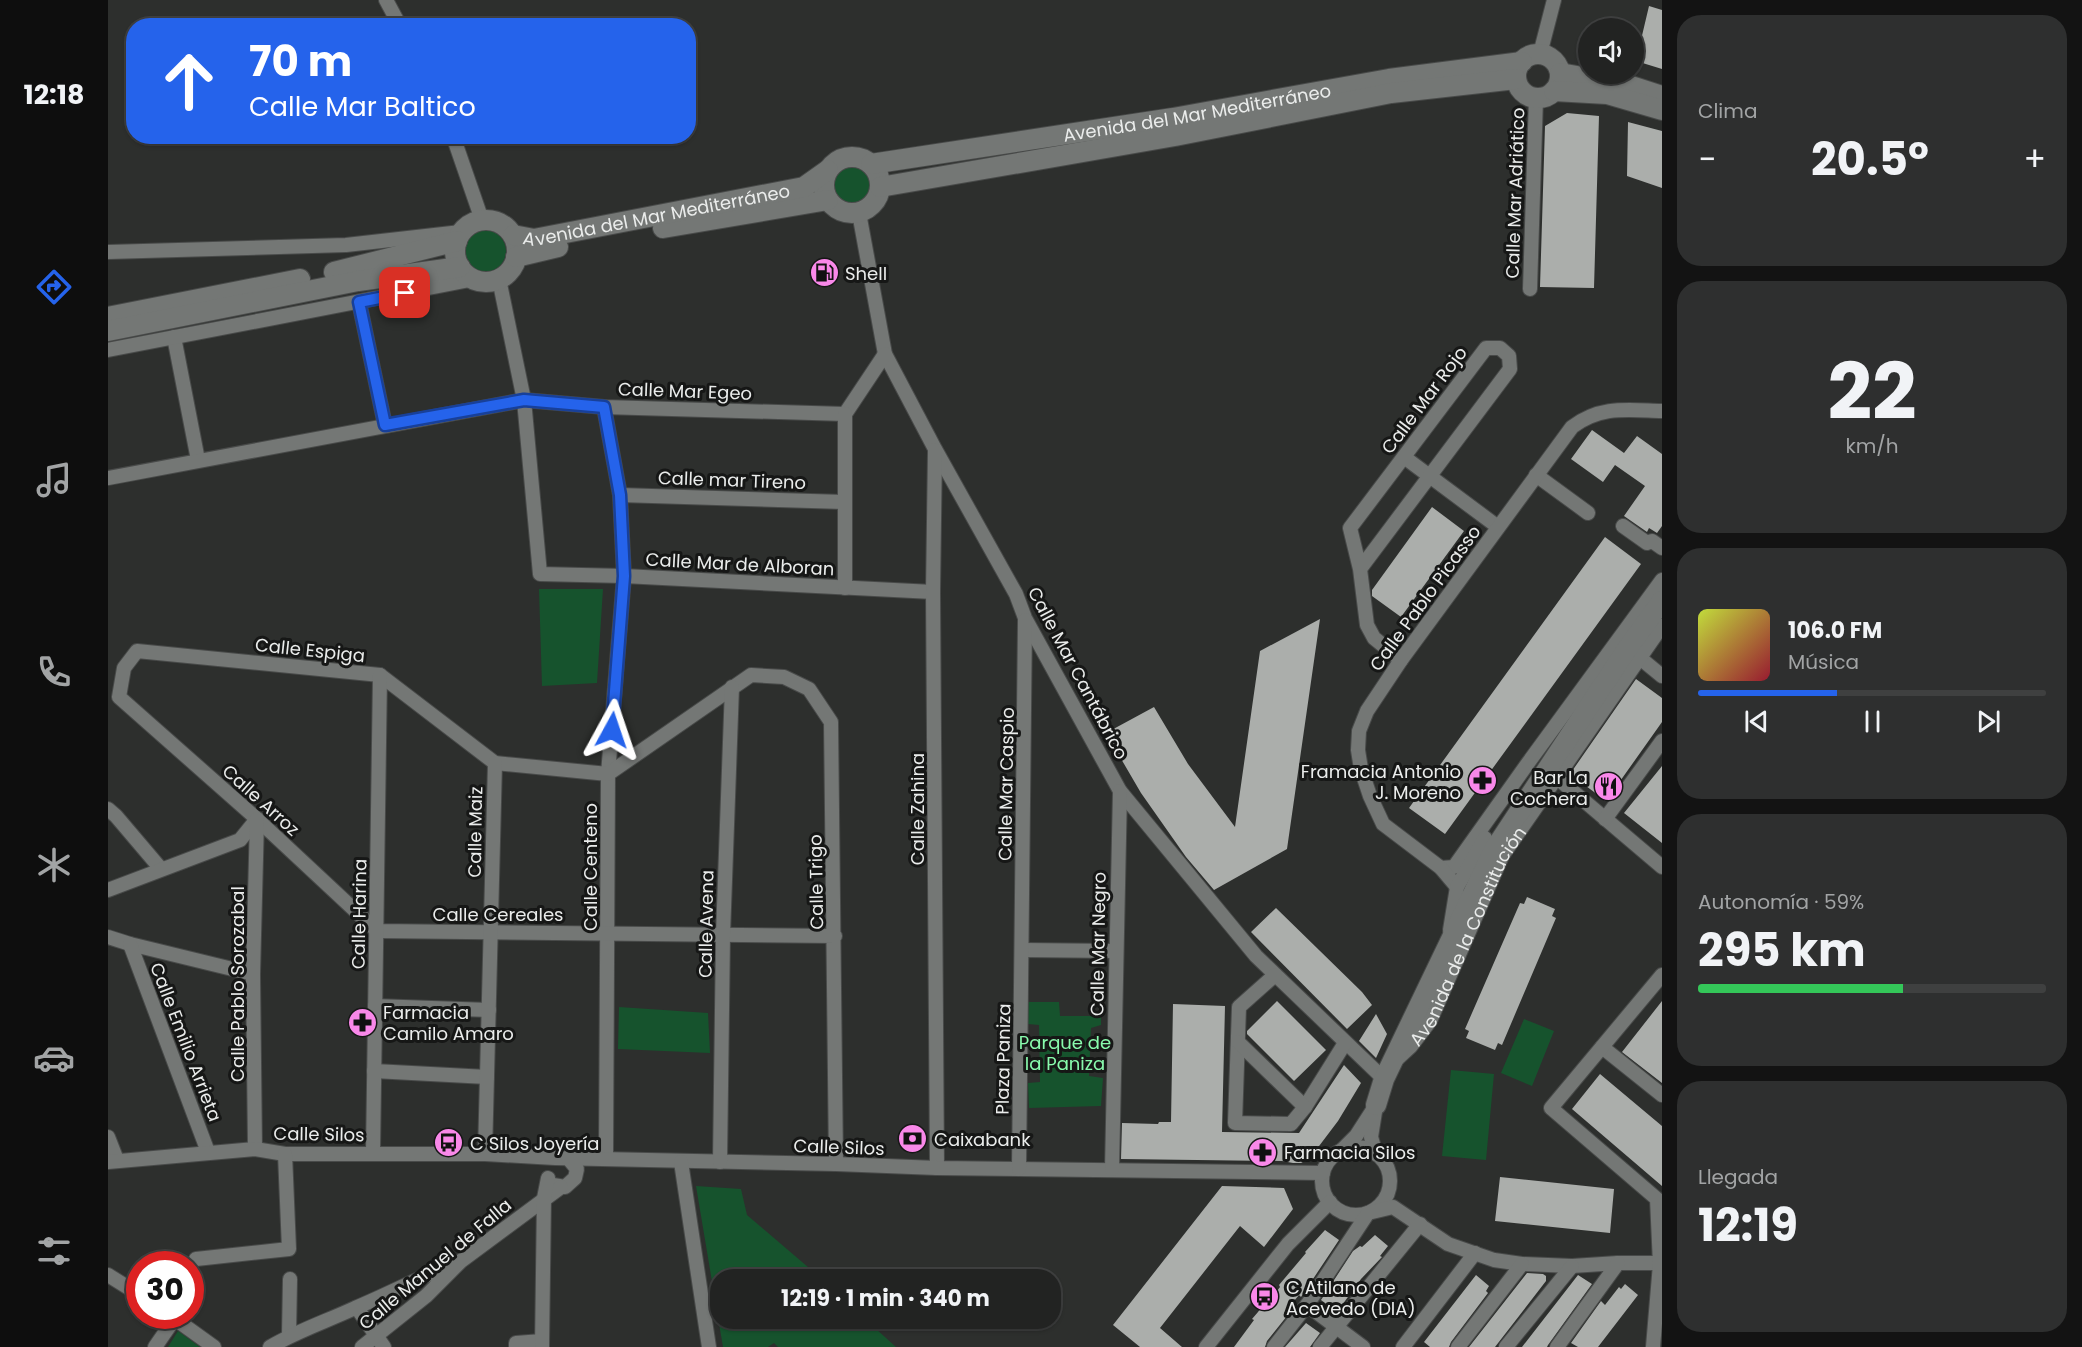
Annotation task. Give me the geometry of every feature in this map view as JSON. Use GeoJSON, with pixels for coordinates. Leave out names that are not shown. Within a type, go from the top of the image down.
{"type":"FeatureCollection","features":[{"type":"Feature","properties":{"kind":"main road"},"geometry":{"type":"LineString","coordinates":[[1550,87],[1553,60],[1526,65],[1523,92],[1550,87],[1628,85],[1662,96]]}},
{"type":"Feature","properties":{"kind":"main road","name":"Avenida del Mar Mediterráneo"},"geometry":{"type":"LineString","coordinates":[[871,165],[1173,118],[1389,78],[1526,65]]}},
{"type":"Feature","properties":{"kind":"main road","name":"Avenida del Mar Mediterráneo"},"geometry":{"type":"LineString","coordinates":[[880,187],[1175,136],[1526,65]]}},
{"type":"Feature","properties":{"kind":"main road"},"geometry":{"type":"LineString","coordinates":[[1550,87],[1607,94],[1662,110]]}},
{"type":"Feature","properties":{"kind":"main road"},"geometry":{"type":"LineString","coordinates":[[853,157],[863,159],[871,165],[876,171],[880,187],[874,203],[859,213],[841,211],[828,200],[824,184],[828,170],[835,163],[844,158],[853,157]]}},
{"type":"Feature","properties":{"kind":"main road","name":"Avenida del Mar Mediterráneo"},"geometry":{"type":"LineString","coordinates":[[513,235],[534,239],[804,187],[828,170]]}},
{"type":"Feature","properties":{"kind":"main road","name":"Avenida del Mar Mediterráneo"},"geometry":{"type":"LineString","coordinates":[[516,257],[560,246],[828,200]]}},
{"type":"Feature","properties":{"kind":"main road"},"geometry":{"type":"LineString","coordinates":[[108,331],[358,281],[467,273],[491,281],[507,273],[516,257],[517,249],[513,235],[499,223],[482,220],[474,222],[459,237],[455,250],[467,273]]}},
{"type":"Feature","properties":{"kind":"main road"},"geometry":{"type":"LineString","coordinates":[[108,316],[361,267],[459,237]]}},
{"type":"Feature","properties":{"kind":"main road","name":"Avenida de la Constitución"},"geometry":{"type":"LineString","coordinates":[[1376,1105],[1388,1071],[1494,850],[1615,667],[1662,601]]}},
{"type":"Feature","properties":{"kind":"street"},"geometry":{"type":"LineString","coordinates":[[386,0],[396,18]]}},
{"type":"Feature","properties":{"kind":"street"},"geometry":{"type":"LineString","coordinates":[[1526,65],[1554,0]]}},
{"type":"Feature","properties":{"kind":"street","name":"Calle Mar Adriático"},"geometry":{"type":"LineString","coordinates":[[1530,289],[1550,87]]}},
{"type":"Feature","properties":{"kind":"street"},"geometry":{"type":"LineString","coordinates":[[456,144],[482,220]]}},
{"type":"Feature","properties":{"kind":"street","name":"Calle Mar Cantábrico"},"geometry":{"type":"LineString","coordinates":[[859,213],[885,354],[1120,791],[1256,956],[1345,1043],[1388,1071]]}},
{"type":"Feature","properties":{"kind":"street"},"geometry":{"type":"LineString","coordinates":[[108,252],[346,245],[459,237]]}},
{"type":"Feature","properties":{"kind":"street"},"geometry":{"type":"LineString","coordinates":[[108,350],[359,302],[467,273]]}},
{"type":"Feature","properties":{"kind":"street"},"geometry":{"type":"LineString","coordinates":[[499,279],[524,400]]}},
{"type":"Feature","properties":{"kind":"street"},"geometry":{"type":"LineString","coordinates":[[359,302],[385,425]]}},
{"type":"Feature","properties":{"kind":"street"},"geometry":{"type":"LineString","coordinates":[[174,337],[198,460]]}},
{"type":"Feature","properties":{"kind":"street","name":"Calle Mar Rojo"},"geometry":{"type":"LineString","coordinates":[[1360,569],[1510,369],[1509,356],[1500,348],[1486,348],[1350,528],[1360,569],[1367,625],[1374,638],[1401,660]]}},
{"type":"Feature","properties":{"kind":"street"},"geometry":{"type":"LineString","coordinates":[[845,588],[845,414],[885,354]]}},
{"type":"Feature","properties":{"kind":"street","name":"Calle Mar Egeo"},"geometry":{"type":"LineString","coordinates":[[108,478],[524,400],[604,407],[845,414]]}},
{"type":"Feature","properties":{"kind":"street","name":"Calle Mar de Alboran"},"geometry":{"type":"LineString","coordinates":[[524,400],[540,574],[624,576],[933,592]]}},
{"type":"Feature","properties":{"kind":"street","name":"Calle Centeno"},"geometry":{"type":"LineString","coordinates":[[604,407],[620,495],[624,576],[608,774],[606,1158]]}},
{"type":"Feature","properties":{"kind":"street","name":"Calle Pablo Picasso"},"geometry":{"type":"LineString","coordinates":[[1457,887],[1441,868],[1383,824],[1361,769],[1358,750],[1362,721],[1401,660],[1572,427],[1594,413],[1613,410],[1662,411]]}},
{"type":"Feature","properties":{"kind":"street","name":"Calle Zahina"},"geometry":{"type":"LineString","coordinates":[[935,449],[933,592],[937,1168]]}},
{"type":"Feature","properties":{"kind":"street","name":"Calle Mar Rojo"},"geometry":{"type":"LineString","coordinates":[[1404,457],[1498,527]]}},
{"type":"Feature","properties":{"kind":"street"},"geometry":{"type":"LineString","coordinates":[[1536,475],[1588,513]]}},
{"type":"Feature","properties":{"kind":"street","name":"Calle mar Tireno"},"geometry":{"type":"LineString","coordinates":[[620,495],[844,502]]}},
{"type":"Feature","properties":{"kind":"street"},"geometry":{"type":"LineString","coordinates":[[1623,526],[1647,543],[1652,541],[1662,548]]}},
{"type":"Feature","properties":{"kind":"street","name":"Avenida de la Constitución"},"geometry":{"type":"LineString","coordinates":[[1441,868],[1454,867],[1662,580]]}},
{"type":"Feature","properties":{"kind":"street","name":"Calle Mar Caspio"},"geometry":{"type":"LineString","coordinates":[[1022,950],[1025,618]]}},
{"type":"Feature","properties":{"kind":"street","name":"Avenida de la Constitución"},"geometry":{"type":"LineString","coordinates":[[1388,1071],[1412,1046],[1430,1021],[1502,856],[1662,626]]}},
{"type":"Feature","properties":{"kind":"street","name":"Calle Espiga"},"geometry":{"type":"LineString","coordinates":[[119,697],[124,668],[137,651],[380,675],[495,763]]}},
{"type":"Feature","properties":{"kind":"street"},"geometry":{"type":"LineString","coordinates":[[1640,658],[1662,676]]}},
{"type":"Feature","properties":{"kind":"street","name":"Calle Harina"},"geometry":{"type":"LineString","coordinates":[[373,1153],[380,675]]}},
{"type":"Feature","properties":{"kind":"street","name":"Calle Trigo"},"geometry":{"type":"LineString","coordinates":[[608,774],[751,675],[784,677],[809,689],[831,722],[836,1164]]}},
{"type":"Feature","properties":{"kind":"street","name":"Calle Avena"},"geometry":{"type":"LineString","coordinates":[[720,1162],[723,935],[732,687]]}},
{"type":"Feature","properties":{"kind":"street","name":"Calle Arroz"},"geometry":{"type":"LineString","coordinates":[[119,697],[257,819],[377,931]]}},
{"type":"Feature","properties":{"kind":"street"},"geometry":{"type":"LineString","coordinates":[[1605,819],[1662,741]]}},
{"type":"Feature","properties":{"kind":"street"},"geometry":{"type":"LineString","coordinates":[[495,763],[608,774]]}},
{"type":"Feature","properties":{"kind":"street","name":"Calle Maiz"},"geometry":{"type":"LineString","coordinates":[[485,1154],[495,763]]}},
{"type":"Feature","properties":{"kind":"street","name":"Avenida de la Constitución"},"geometry":{"type":"LineString","coordinates":[[1448,942],[1457,887],[1528,763]]}},
{"type":"Feature","properties":{"kind":"street"},"geometry":{"type":"LineString","coordinates":[[1556,777],[1662,867]]}},
{"type":"Feature","properties":{"kind":"street","name":"Calle Mar Negro"},"geometry":{"type":"LineString","coordinates":[[1112,1169],[1120,791]]}},
{"type":"Feature","properties":{"kind":"street"},"geometry":{"type":"LineString","coordinates":[[111,814],[161,869]]}},
{"type":"Feature","properties":{"kind":"street"},"geometry":{"type":"LineString","coordinates":[[108,890],[240,840],[257,819]]}},
{"type":"Feature","properties":{"kind":"street","name":"Calle Pablo Sorozabal"},"geometry":{"type":"LineString","coordinates":[[255,1149],[253,974],[257,819]]}},
{"type":"Feature","properties":{"kind":"street","name":"Calle Cereales"},"geometry":{"type":"LineString","coordinates":[[377,931],[835,936]]}},
{"type":"Feature","properties":{"kind":"street"},"geometry":{"type":"LineString","coordinates":[[108,937],[253,974]]}},
{"type":"Feature","properties":{"kind":"street","name":"Calle Emilio Arrieta"},"geometry":{"type":"LineString","coordinates":[[129,944],[208,1152]]}},
{"type":"Feature","properties":{"kind":"street"},"geometry":{"type":"LineString","coordinates":[[1022,950],[1116,951]]}},
{"type":"Feature","properties":{"kind":"street","name":"Plaza Paniza"},"geometry":{"type":"LineString","coordinates":[[1019,1169],[1022,950]]}},
{"type":"Feature","properties":{"kind":"street"},"geometry":{"type":"LineString","coordinates":[[1275,975],[1239,1007],[1235,1123],[1291,1124],[1305,1107],[1345,1043]]}},
{"type":"Feature","properties":{"kind":"street"},"geometry":{"type":"LineString","coordinates":[[1653,1347],[1661,1263],[1660,1197],[1551,1108],[1662,975]]}},
{"type":"Feature","properties":{"kind":"street"},"geometry":{"type":"LineString","coordinates":[[375,1006],[489,1010]]}},
{"type":"Feature","properties":{"kind":"street"},"geometry":{"type":"LineString","coordinates":[[1238,1042],[1305,1107]]}},
{"type":"Feature","properties":{"kind":"street"},"geometry":{"type":"LineString","coordinates":[[1602,1047],[1662,1095]]}},
{"type":"Feature","properties":{"kind":"street"},"geometry":{"type":"LineString","coordinates":[[374,1071],[487,1077]]}},
{"type":"Feature","properties":{"kind":"street","name":"Avenida de la Constitución"},"geometry":{"type":"LineString","coordinates":[[1341,1151],[1356,1136],[1376,1105]]}},
{"type":"Feature","properties":{"kind":"street","name":"Avenida de la Constitución"},"geometry":{"type":"LineString","coordinates":[[1376,1105],[1371,1137],[1376,1154]]}},
{"type":"Feature","properties":{"kind":"street"},"geometry":{"type":"LineString","coordinates":[[108,1137],[112,1161]]}},
{"type":"Feature","properties":{"kind":"street"},"geometry":{"type":"LineString","coordinates":[[1274,1347],[1307,1305],[1368,1213],[1384,1201],[1389,1191],[1388,1171],[1376,1154],[1358,1148],[1341,1151],[1333,1157],[1323,1173],[1322,1183],[1324,1193],[1330,1203],[1347,1214],[1368,1213],[1394,1207],[1448,1244],[1494,1260],[1522,1264],[1572,1266],[1661,1263]]}},
{"type":"Feature","properties":{"kind":"street","name":"Calle Silos"},"geometry":{"type":"LineString","coordinates":[[112,1161],[255,1149],[285,1154],[531,1156],[555,1166],[606,1158],[937,1168],[1323,1173]]}},
{"type":"Feature","properties":{"kind":"street"},"geometry":{"type":"LineString","coordinates":[[204,1258],[290,1249],[285,1154]]}},
{"type":"Feature","properties":{"kind":"street"},"geometry":{"type":"LineString","coordinates":[[576,1178],[606,1158]]}},
{"type":"Feature","properties":{"kind":"street"},"geometry":{"type":"LineString","coordinates":[[681,1162],[709,1347]]}},
{"type":"Feature","properties":{"kind":"street"},"geometry":{"type":"LineString","coordinates":[[555,1166],[577,1169],[576,1178]]}},
{"type":"Feature","properties":{"kind":"street"},"geometry":{"type":"LineString","coordinates":[[555,1166],[553,1185],[561,1187]]}},
{"type":"Feature","properties":{"kind":"street"},"geometry":{"type":"LineString","coordinates":[[516,1347],[516,1343],[542,1344],[544,1198],[555,1166]]}},
{"type":"Feature","properties":{"kind":"street","name":"Calle Manuel de Falla"},"geometry":{"type":"LineString","coordinates":[[362,1347],[380,1342],[461,1261],[544,1198],[561,1187],[569,1185],[576,1178]]}},
{"type":"Feature","properties":{"kind":"street"},"geometry":{"type":"LineString","coordinates":[[1206,1347],[1288,1244],[1330,1203]]}},
{"type":"Feature","properties":{"kind":"street"},"geometry":{"type":"LineString","coordinates":[[1320,1347],[1420,1224]]}},
{"type":"Feature","properties":{"kind":"street"},"geometry":{"type":"LineString","coordinates":[[1407,1346],[1475,1253]]}},
{"type":"Feature","properties":{"kind":"street"},"geometry":{"type":"LineString","coordinates":[[270,1347],[289,1335],[357,1308],[416,1279],[461,1261]]}},
{"type":"Feature","properties":{"kind":"street"},"geometry":{"type":"LineString","coordinates":[[1557,1347],[1618,1263]]}},
{"type":"Feature","properties":{"kind":"street"},"geometry":{"type":"LineString","coordinates":[[1458,1347],[1522,1264]]}},
{"type":"Feature","properties":{"kind":"street"},"geometry":{"type":"LineString","coordinates":[[1506,1347],[1572,1266]]}},
{"type":"Feature","properties":{"kind":"street"},"geometry":{"type":"LineString","coordinates":[[108,1275],[126,1286]]}},
{"type":"Feature","properties":{"kind":"street"},"geometry":{"type":"LineString","coordinates":[[289,1335],[290,1279]]}},
{"type":"Feature","properties":{"kind":"street"},"geometry":{"type":"LineString","coordinates":[[1307,1305],[1363,1347]]}},
{"type":"Feature","properties":{"kind":"street"},"geometry":{"type":"LineString","coordinates":[[357,1308],[380,1342]]}},
{"type":"Feature","properties":{"kind":"street"},"geometry":{"type":"LineString","coordinates":[[155,1347],[166,1329]]}},
{"type":"Feature","properties":{"kind":"street"},"geometry":{"type":"LineString","coordinates":[[189,1329],[214,1347]]}},
{"type":"Feature","properties":{"kind":"green space"},"geometry":{"type":"Polygon","coordinates":[[[852,165],[860,166],[867,171],[872,178],[872,194],[867,201],[860,206],[852,207],[844,206],[837,201],[832,194],[831,186],[832,178],[837,171],[844,166],[852,165]]]}},
{"type":"Feature","properties":{"kind":"green space"},"geometry":{"type":"Polygon","coordinates":[[[485,230],[500,236],[506,251],[500,266],[485,272],[470,266],[464,251],[470,236],[485,230]]]}},
{"type":"Feature","properties":{"kind":"green space"},"geometry":{"type":"Polygon","coordinates":[[[539,589],[603,589],[597,683],[542,686],[539,589]]]}},
{"type":"Feature","properties":{"kind":"green space","name":"Parque de la Paniza"},"geometry":{"type":"Polygon","coordinates":[[[1028,1002],[1059,1002],[1060,1016],[1101,1016],[1101,1025],[1091,1028],[1089,1076],[1103,1078],[1101,1106],[1029,1108],[1028,1083],[1040,1082],[1039,1025],[1028,1024],[1028,1002]]]}},
{"type":"Feature","properties":{"kind":"green space"},"geometry":{"type":"Polygon","coordinates":[[[619,1007],[708,1013],[710,1053],[618,1049],[619,1007]]]}},
{"type":"Feature","properties":{"kind":"green space"},"geometry":{"type":"Polygon","coordinates":[[[1524,1019],[1554,1031],[1532,1086],[1501,1073],[1524,1019]]]}},
{"type":"Feature","properties":{"kind":"green space"},"geometry":{"type":"Polygon","coordinates":[[[1451,1070],[1494,1074],[1486,1160],[1442,1156],[1451,1070]]]}},
{"type":"Feature","properties":{"kind":"green space"},"geometry":{"type":"Polygon","coordinates":[[[696,1186],[741,1189],[747,1215],[810,1269],[710,1269],[696,1186]]]}},
{"type":"Feature","properties":{"kind":"green space"},"geometry":{"type":"Polygon","coordinates":[[[720,1329],[876,1329],[896,1347],[778,1347],[774,1343],[768,1347],[723,1347],[720,1329]]]}},
{"type":"Feature","properties":{"kind":"green space"},"geometry":{"type":"Polygon","coordinates":[[[178,1331],[200,1347],[168,1347],[178,1331]]]}},
{"type":"Feature","properties":{"kind":"building"},"geometry":{"type":"Polygon","coordinates":[[[1649,6],[1662,10],[1662,69],[1644,63],[1644,27],[1649,6]]]}},
{"type":"Feature","properties":{"kind":"building"},"geometry":{"type":"Polygon","coordinates":[[[1567,113],[1599,116],[1594,288],[1540,287],[1545,126],[1567,113]]]}},
{"type":"Feature","properties":{"kind":"building"},"geometry":{"type":"Polygon","coordinates":[[[1628,122],[1662,131],[1662,188],[1627,176],[1628,122]]]}},
{"type":"Feature","properties":{"kind":"building"},"geometry":{"type":"Polygon","coordinates":[[[1592,430],[1624,453],[1637,436],[1662,454],[1662,526],[1657,533],[1649,528],[1647,532],[1624,516],[1645,486],[1615,465],[1603,482],[1571,459],[1592,430]]]}},
{"type":"Feature","properties":{"kind":"building"},"geometry":{"type":"Polygon","coordinates":[[[1432,507],[1464,531],[1401,617],[1372,596],[1372,590],[1432,507]]]}},
{"type":"Feature","properties":{"kind":"building"},"geometry":{"type":"Polygon","coordinates":[[[1605,537],[1641,564],[1445,834],[1409,808],[1605,537]]]}},
{"type":"Feature","properties":{"kind":"building"},"geometry":{"type":"Polygon","coordinates":[[[1320,619],[1287,849],[1214,890],[1186,857],[1141,793],[1106,733],[1154,707],[1188,764],[1235,827],[1260,651],[1320,619]]]}},
{"type":"Feature","properties":{"kind":"building"},"geometry":{"type":"Polygon","coordinates":[[[1636,679],[1662,698],[1662,722],[1606,801],[1570,774],[1636,679]]]}},
{"type":"Feature","properties":{"kind":"building"},"geometry":{"type":"Polygon","coordinates":[[[1662,766],[1662,843],[1624,813],[1662,766]]]}},
{"type":"Feature","properties":{"kind":"building"},"geometry":{"type":"Polygon","coordinates":[[[1527,897],[1555,909],[1552,916],[1556,918],[1502,1045],[1498,1043],[1495,1050],[1466,1038],[1469,1031],[1465,1029],[1520,903],[1524,904],[1527,897]]]}},
{"type":"Feature","properties":{"kind":"building"},"geometry":{"type":"Polygon","coordinates":[[[1276,908],[1362,992],[1372,1005],[1347,1029],[1251,932],[1276,908]]]}},
{"type":"Feature","properties":{"kind":"building"},"geometry":{"type":"Polygon","coordinates":[[[1277,1001],[1326,1050],[1294,1081],[1247,1034],[1247,1031],[1277,1001]]]}},
{"type":"Feature","properties":{"kind":"building"},"geometry":{"type":"Polygon","coordinates":[[[1662,1001],[1662,1083],[1622,1052],[1662,1001]]]}},
{"type":"Feature","properties":{"kind":"building"},"geometry":{"type":"Polygon","coordinates":[[[1173,1004],[1225,1006],[1222,1132],[1299,1133],[1344,1065],[1361,1083],[1338,1121],[1310,1158],[1301,1163],[1121,1159],[1122,1123],[1171,1122],[1173,1004]]]}},
{"type":"Feature","properties":{"kind":"building"},"geometry":{"type":"Polygon","coordinates":[[[1376,1014],[1387,1034],[1376,1058],[1359,1041],[1376,1014]]]}},
{"type":"Feature","properties":{"kind":"building"},"geometry":{"type":"Polygon","coordinates":[[[1600,1074],[1662,1126],[1662,1186],[1572,1109],[1600,1074]]]}},
{"type":"Feature","properties":{"kind":"building"},"geometry":{"type":"Polygon","coordinates":[[[1500,1177],[1614,1189],[1610,1233],[1495,1221],[1500,1177]]]}},
{"type":"Feature","properties":{"kind":"building"},"geometry":{"type":"Polygon","coordinates":[[[1222,1186],[1284,1188],[1293,1209],[1264,1247],[1240,1226],[1160,1328],[1182,1347],[1140,1347],[1113,1325],[1222,1186]]]}},
{"type":"Feature","properties":{"kind":"building"},"geometry":{"type":"Polygon","coordinates":[[[1325,1230],[1339,1240],[1301,1297],[1299,1295],[1284,1313],[1287,1316],[1267,1341],[1265,1347],[1234,1347],[1254,1320],[1252,1319],[1263,1305],[1265,1307],[1280,1287],[1279,1285],[1325,1230]]]}},
{"type":"Feature","properties":{"kind":"building"},"geometry":{"type":"Polygon","coordinates":[[[1375,1235],[1388,1246],[1380,1256],[1382,1257],[1361,1279],[1337,1312],[1321,1300],[1353,1251],[1362,1247],[1375,1235]]]}},
{"type":"Feature","properties":{"kind":"building"},"geometry":{"type":"Polygon","coordinates":[[[1527,1273],[1543,1274],[1546,1276],[1546,1281],[1495,1347],[1469,1347],[1527,1273]]]}},
{"type":"Feature","properties":{"kind":"building"},"geometry":{"type":"Polygon","coordinates":[[[1476,1275],[1489,1286],[1486,1291],[1488,1293],[1449,1347],[1430,1347],[1424,1342],[1476,1275]]]}},
{"type":"Feature","properties":{"kind":"building"},"geometry":{"type":"Polygon","coordinates":[[[1578,1275],[1592,1284],[1547,1347],[1522,1347],[1578,1275]]]}},
{"type":"Feature","properties":{"kind":"building"},"geometry":{"type":"Polygon","coordinates":[[[1625,1284],[1638,1295],[1598,1347],[1578,1347],[1571,1343],[1601,1301],[1605,1305],[1619,1287],[1621,1289],[1625,1284]]]}},
{"type":"Feature","properties":{"kind":"building"},"geometry":{"type":"Polygon","coordinates":[[[1306,1323],[1320,1333],[1310,1347],[1285,1347],[1306,1323]]]}},
{"type":"Feature","properties":{"kind":"place","name":"Shell"},"geometry":{"type":"Point","coordinates":[824,273]}},
{"type":"Feature","properties":{"kind":"place","name":"Framacia Antonio J. Moreno"},"geometry":{"type":"Point","coordinates":[1482,781]}},
{"type":"Feature","properties":{"kind":"place","name":"Bar La Cochera"},"geometry":{"type":"Point","coordinates":[1609,787]}},
{"type":"Feature","properties":{"kind":"place","name":"Farmacia Camilo Amaro"},"geometry":{"type":"Point","coordinates":[362,1022]}},
{"type":"Feature","properties":{"kind":"place","name":"Caixabank"},"geometry":{"type":"Point","coordinates":[913,1139]}},
{"type":"Feature","properties":{"kind":"place","name":"C Silos Joyería"},"geometry":{"type":"Point","coordinates":[449,1143]}},
{"type":"Feature","properties":{"kind":"place","name":"Farmacia Silos"},"geometry":{"type":"Point","coordinates":[1263,1152]}},
{"type":"Feature","properties":{"kind":"place","name":"C Atilano de Acevedo (DIA)"},"geometry":{"type":"Point","coordinates":[1265,1297]}},
{"type":"Feature","properties":{"kind":"route"},"geometry":{"type":"LineString","coordinates":[[405,293],[359,302],[385,425],[524,400],[604,407],[620,495],[624,576],[612,730]]}}]}
